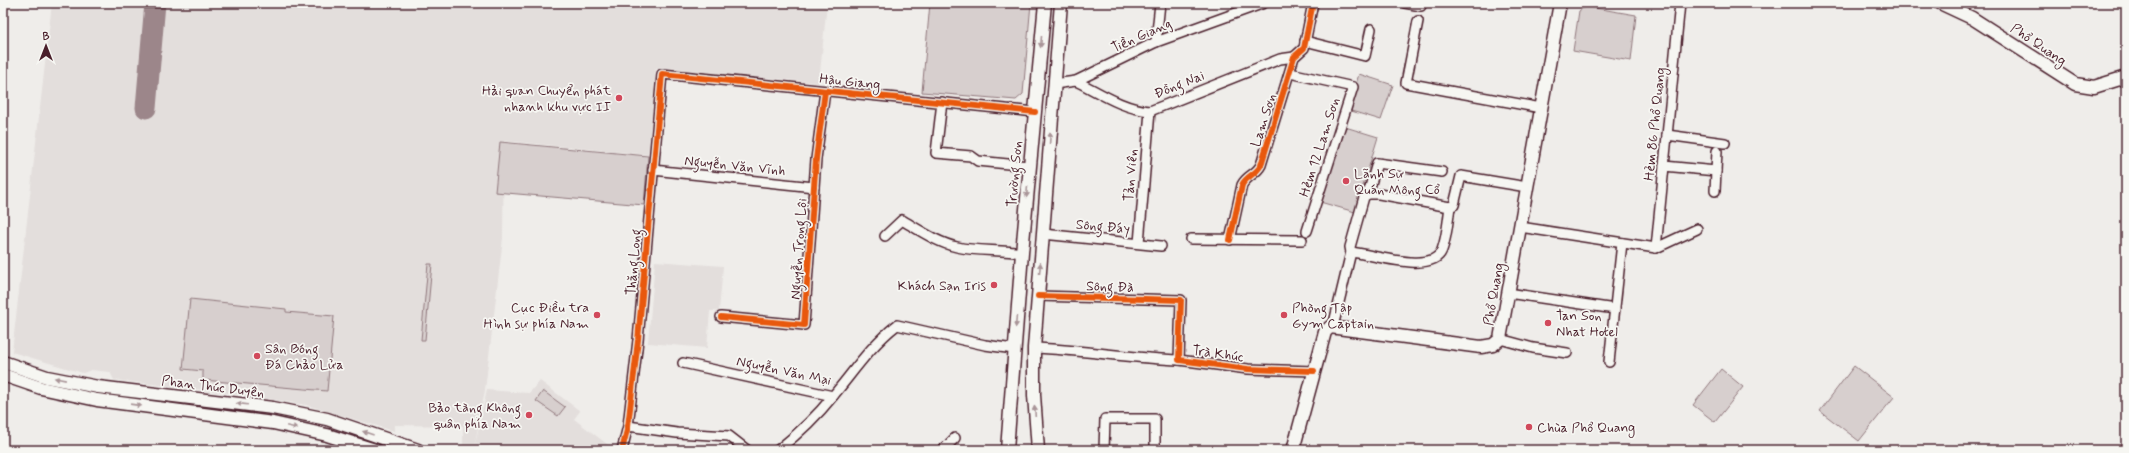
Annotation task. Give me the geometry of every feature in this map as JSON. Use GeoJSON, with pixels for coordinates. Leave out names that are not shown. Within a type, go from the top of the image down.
{"type":"FeatureCollection","features":[{"type":"Feature","properties":{"kind":"main road","name":"Trường Sơn"},"geometry":{"type":"LineString","coordinates":[[1007,450],[1029,166],[1045,3]]}},
{"type":"Feature","properties":{"kind":"main road"},"geometry":{"type":"LineString","coordinates":[[1038,450],[1034,395],[1034,348],[1061,3]]}},
{"type":"Feature","properties":{"kind":"main road","name":"Phổ Quang"},"geometry":{"type":"LineString","coordinates":[[1333,326],[1481,347],[1494,346],[1500,339],[1560,3]]}},
{"type":"Feature","properties":{"kind":"main road","name":"Phổ Quang"},"geometry":{"type":"LineString","coordinates":[[1940,3],[1960,6],[2075,84],[2094,86],[2126,77]]}},
{"type":"Feature","properties":{"kind":"main road"},"geometry":{"type":"LineString","coordinates":[[1293,450],[1325,332],[1333,326]]}},
{"type":"Feature","properties":{"kind":"main road","name":"Phan Thúc Duyện"},"geometry":{"type":"LineString","coordinates":[[3,362],[47,377],[98,387],[273,408],[320,418],[418,450]]}},
{"type":"Feature","properties":{"kind":"main road","name":"Phan Thúc Duyện"},"geometry":{"type":"LineString","coordinates":[[3,375],[41,388],[97,400],[273,423],[327,435],[375,450]]}},
{"type":"Feature","properties":{"kind":"street"},"geometry":{"type":"LineString","coordinates":[[1156,42],[1160,3]]}},
{"type":"Feature","properties":{"kind":"street","name":"Tiền Giang"},"geometry":{"type":"LineString","coordinates":[[1054,84],[1076,81],[1156,42],[1264,3]]}},
{"type":"Feature","properties":{"kind":"street","name":"Lam Sơn"},"geometry":{"type":"LineString","coordinates":[[1230,240],[1242,185],[1245,179],[1257,173],[1294,57],[1304,48],[1313,3]]}},
{"type":"Feature","properties":{"kind":"street"},"geometry":{"type":"LineString","coordinates":[[1405,3],[1422,6]]}},
{"type":"Feature","properties":{"kind":"street","name":"Hẻm 86 Phổ Quang"},"geometry":{"type":"LineString","coordinates":[[1656,248],[1680,3]]}},
{"type":"Feature","properties":{"kind":"street"},"geometry":{"type":"LineString","coordinates":[[1418,21],[1406,83],[1541,108]]}},
{"type":"Feature","properties":{"kind":"street"},"geometry":{"type":"LineString","coordinates":[[1305,41],[1365,56],[1371,29]]}},
{"type":"Feature","properties":{"kind":"street","name":"Đồng Nai"},"geometry":{"type":"LineString","coordinates":[[1076,81],[1121,104],[1137,110],[1150,111],[1280,59],[1294,57]]}},
{"type":"Feature","properties":{"kind":"street","name":"Hẻm 12 Lam Sơn"},"geometry":{"type":"LineString","coordinates":[[1290,73],[1353,87],[1307,231]]}},
{"type":"Feature","properties":{"kind":"street","name":"Hậu Giang"},"geometry":{"type":"LineString","coordinates":[[662,74],[1035,112]]}},
{"type":"Feature","properties":{"kind":"street","name":"Thăng Long"},"geometry":{"type":"LineString","coordinates":[[622,450],[628,426],[662,74]]}},
{"type":"Feature","properties":{"kind":"street","name":"Nguyễn Trọng Lội"},"geometry":{"type":"LineString","coordinates":[[721,317],[804,325],[814,187],[825,91]]}},
{"type":"Feature","properties":{"kind":"street"},"geometry":{"type":"LineString","coordinates":[[942,102],[936,153],[971,156],[978,160],[1029,166]]}},
{"type":"Feature","properties":{"kind":"street","name":"Tản Viên"},"geometry":{"type":"LineString","coordinates":[[1139,243],[1150,111]]}},
{"type":"Feature","properties":{"kind":"street"},"geometry":{"type":"LineString","coordinates":[[1667,135],[1725,143]]}},
{"type":"Feature","properties":{"kind":"street"},"geometry":{"type":"LineString","coordinates":[[1715,191],[1717,151]]}},
{"type":"Feature","properties":{"kind":"street"},"geometry":{"type":"LineString","coordinates":[[1333,326],[1351,252],[1350,248],[1364,197],[1368,194],[1377,163],[1442,172]]}},
{"type":"Feature","properties":{"kind":"street"},"geometry":{"type":"LineString","coordinates":[[1664,166],[1716,171]]}},
{"type":"Feature","properties":{"kind":"street","name":"Nguyễn Văn Vĩnh"},"geometry":{"type":"LineString","coordinates":[[653,170],[814,187]]}},
{"type":"Feature","properties":{"kind":"street"},"geometry":{"type":"LineString","coordinates":[[1351,252],[1412,263],[1426,263],[1442,251],[1450,207],[1454,205],[1462,176],[1527,187]]}},
{"type":"Feature","properties":{"kind":"street"},"geometry":{"type":"LineString","coordinates":[[1368,194],[1386,195],[1450,207]]}},
{"type":"Feature","properties":{"kind":"street"},"geometry":{"type":"LineString","coordinates":[[885,236],[902,220],[926,234],[958,247],[1004,250],[1022,253]]}},
{"type":"Feature","properties":{"kind":"street"},"geometry":{"type":"LineString","coordinates":[[1520,227],[1656,248],[1698,229]]}},
{"type":"Feature","properties":{"kind":"street","name":"Sông Đáy"},"geometry":{"type":"LineString","coordinates":[[1043,234],[1160,246]]}},
{"type":"Feature","properties":{"kind":"street"},"geometry":{"type":"LineString","coordinates":[[1191,239],[1302,240]]}},
{"type":"Feature","properties":{"kind":"street"},"geometry":{"type":"LineString","coordinates":[[1609,362],[1622,243]]}},
{"type":"Feature","properties":{"kind":"street"},"geometry":{"type":"LineString","coordinates":[[1508,293],[1615,309]]}},
{"type":"Feature","properties":{"kind":"street","name":"Sông Đà"},"geometry":{"type":"LineString","coordinates":[[1038,296],[1181,300]]}},
{"type":"Feature","properties":{"kind":"street","name":"Trà Khúc"},"geometry":{"type":"LineString","coordinates":[[1179,360],[1181,300]]}},
{"type":"Feature","properties":{"kind":"street","name":"Nguyễn Văn Mại"},"geometry":{"type":"LineString","coordinates":[[683,363],[833,396],[860,361],[881,338],[897,325],[985,345],[1014,349]]}},
{"type":"Feature","properties":{"kind":"street"},"geometry":{"type":"LineString","coordinates":[[1500,339],[1533,348],[1567,353]]}},
{"type":"Feature","properties":{"kind":"street","name":"Trà Khúc"},"geometry":{"type":"LineString","coordinates":[[1034,348],[1074,349],[1149,359],[1179,360],[1248,369],[1314,371]]}},
{"type":"Feature","properties":{"kind":"street"},"geometry":{"type":"LineString","coordinates":[[778,450],[833,396]]}},
{"type":"Feature","properties":{"kind":"street"},"geometry":{"type":"LineString","coordinates":[[1104,450],[1104,420],[1155,420],[1155,450]]}},
{"type":"Feature","properties":{"kind":"street"},"geometry":{"type":"LineString","coordinates":[[628,426],[678,433],[729,436],[747,450]]}},
{"type":"Feature","properties":{"kind":"street"},"geometry":{"type":"LineString","coordinates":[[943,450],[955,438]]}},
{"type":"Feature","properties":{"kind":"shaded area"},"geometry":{"type":"Polygon","coordinates":[[[52,3],[827,3],[819,83],[656,68],[649,155],[504,141],[503,238],[485,390],[474,449],[487,390],[529,393],[540,381],[580,411],[574,419],[611,447],[610,450],[463,450],[463,426],[394,425],[394,431],[306,405],[221,392],[114,380],[110,372],[91,370],[83,373],[12,352],[52,3]]]}},
{"type":"Feature","properties":{"kind":"shaded area"},"geometry":{"type":"Polygon","coordinates":[[[930,3],[1031,3],[1023,94],[1016,100],[922,92],[930,3]]]}},
{"type":"Feature","properties":{"kind":"shaded area"},"geometry":{"type":"Polygon","coordinates":[[[1589,7],[1636,15],[1631,61],[1573,51],[1579,11],[1583,8],[1589,7]]]}},
{"type":"Feature","properties":{"kind":"shaded area"},"geometry":{"type":"Polygon","coordinates":[[[1359,74],[1393,85],[1381,120],[1348,110],[1359,74]]]}},
{"type":"Feature","properties":{"kind":"shaded area"},"geometry":{"type":"Polygon","coordinates":[[[1342,126],[1378,137],[1355,212],[1320,202],[1342,126]]]}},
{"type":"Feature","properties":{"kind":"shaded area"},"geometry":{"type":"Polygon","coordinates":[[[500,142],[648,156],[644,205],[495,192],[500,142]]]}},
{"type":"Feature","properties":{"kind":"shaded area"},"geometry":{"type":"Polygon","coordinates":[[[655,261],[723,266],[719,311],[710,311],[707,348],[648,343],[655,261]]]}},
{"type":"Feature","properties":{"kind":"shaded area"},"geometry":{"type":"Polygon","coordinates":[[[428,264],[432,264],[425,340],[421,340],[428,264]]]}},
{"type":"Feature","properties":{"kind":"shaded area","name":"Sân Bóng Đá Chảo Lửa"},"geometry":{"type":"Polygon","coordinates":[[[190,299],[286,309],[286,312],[334,316],[327,391],[203,380],[203,371],[183,369],[190,299]]]}},
{"type":"Feature","properties":{"kind":"shaded area"},"geometry":{"type":"Polygon","coordinates":[[[1854,366],[1894,397],[1859,441],[1820,411],[1854,366]]]}},
{"type":"Feature","properties":{"kind":"shaded area"},"geometry":{"type":"Polygon","coordinates":[[[1721,369],[1743,387],[1715,422],[1693,405],[1721,369]]]}},
{"type":"Feature","properties":{"kind":"shaded area"},"geometry":{"type":"Polygon","coordinates":[[[543,391],[565,407],[558,416],[536,401],[543,391]]]}},
{"type":"Feature","properties":{"kind":"taxiway"},"geometry":{"type":"LineString","coordinates":[[146,108],[155,3]]}},
{"type":"Feature","properties":{"kind":"cycle path"},"geometry":{"type":"LineString","coordinates":[[1230,240],[1242,185],[1246,179],[1257,171],[1261,165],[1294,57],[1304,48],[1313,3]]}},
{"type":"Feature","properties":{"kind":"cycle path"},"geometry":{"type":"LineString","coordinates":[[622,450],[628,426],[638,340],[662,74],[1035,112]]}},
{"type":"Feature","properties":{"kind":"cycle path"},"geometry":{"type":"LineString","coordinates":[[721,317],[804,325],[816,159],[825,91]]}},
{"type":"Feature","properties":{"kind":"cycle path"},"geometry":{"type":"LineString","coordinates":[[1038,296],[1181,300],[1179,360],[1248,369],[1314,371]]}},
{"type":"Feature","properties":{"kind":"place","name":"Hải quan Chuyển phát nhanh khu vực II"},"geometry":{"type":"Point","coordinates":[619,98]}},
{"type":"Feature","properties":{"kind":"place","name":"Lãnh Sự Quán Mông Cổ"},"geometry":{"type":"Point","coordinates":[1346,181]}},
{"type":"Feature","properties":{"kind":"place","name":"Khách Sạn Iris"},"geometry":{"type":"Point","coordinates":[994,285]}},
{"type":"Feature","properties":{"kind":"place","name":"Cục Điều tra Hình sự phía Nam"},"geometry":{"type":"Point","coordinates":[597,315]}},
{"type":"Feature","properties":{"kind":"place","name":"Phòng Tập Gym Captain"},"geometry":{"type":"Point","coordinates":[1284,315]}},
{"type":"Feature","properties":{"kind":"place","name":"Tan Son Nhat Hotel"},"geometry":{"type":"Point","coordinates":[1548,323]}},
{"type":"Feature","properties":{"kind":"place","name":"Sân Bóng Đá Chảo Lửa"},"geometry":{"type":"Point","coordinates":[257,356]}},
{"type":"Feature","properties":{"kind":"place","name":"Bảo tàng Không quân phía Nam"},"geometry":{"type":"Point","coordinates":[529,415]}},
{"type":"Feature","properties":{"kind":"place","name":"Chùa Phổ Quang"},"geometry":{"type":"Point","coordinates":[1529,427]}}]}
